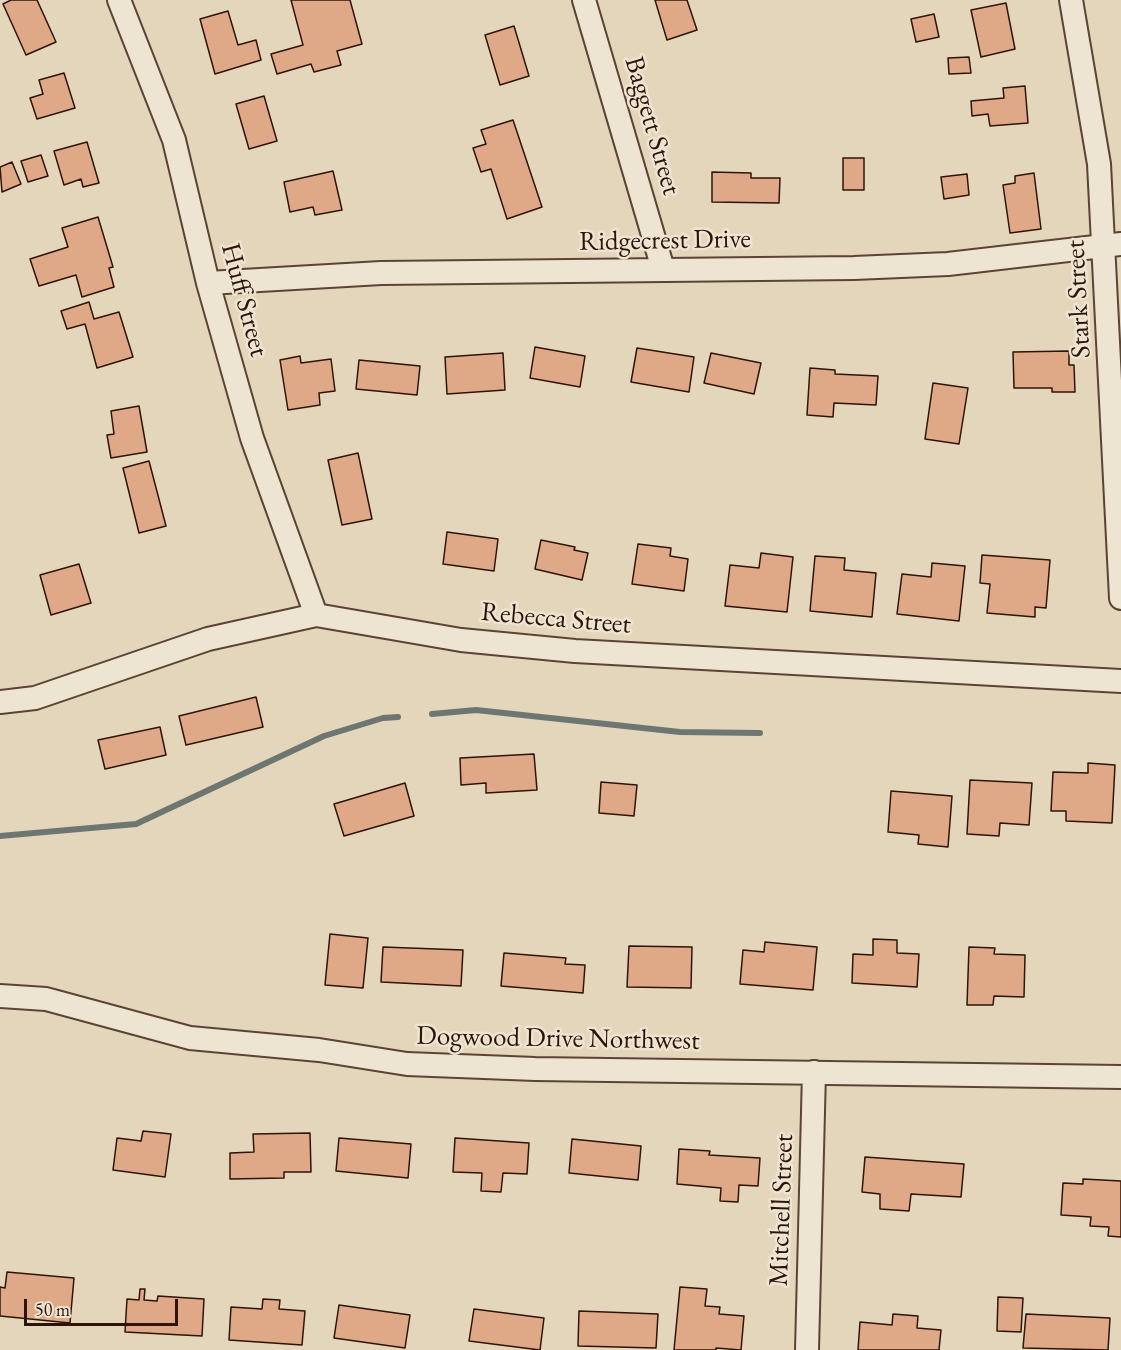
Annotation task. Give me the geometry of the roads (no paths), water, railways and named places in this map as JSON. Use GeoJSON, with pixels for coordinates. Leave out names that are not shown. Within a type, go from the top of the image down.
{"type":"FeatureCollection","features":[{"type":"Feature","properties":{"kind":"street","name":"Huff Street"},"geometry":{"type":"LineString","coordinates":[[119,0],[174,140],[208,283],[252,438],[316,615]]}},
{"type":"Feature","properties":{"kind":"street","name":"Baggett Street"},"geometry":{"type":"LineString","coordinates":[[584,0],[663,269]]}},
{"type":"Feature","properties":{"kind":"street","name":"Stark Street"},"geometry":{"type":"LineString","coordinates":[[1071,0],[1113,246],[1121,598]]}},
{"type":"Feature","properties":{"kind":"street","name":"Ridgecrest Drive"},"geometry":{"type":"LineString","coordinates":[[208,283],[381,273],[854,268],[948,264],[1113,246]]}},
{"type":"Feature","properties":{"kind":"street","name":"Rebecca Street"},"geometry":{"type":"LineString","coordinates":[[0,702],[35,698],[208,639],[316,615],[461,640],[575,651],[1121,681]]}},
{"type":"Feature","properties":{"kind":"street","name":"Dogwood Drive Northwest"},"geometry":{"type":"LineString","coordinates":[[0,996],[46,999],[190,1038],[320,1050],[407,1064],[535,1069],[1121,1077]]}},
{"type":"Feature","properties":{"kind":"street","name":"Mitchell Street"},"geometry":{"type":"LineString","coordinates":[[807,1350],[814,1072]]}},
{"type":"Feature","properties":{"kind":"waterway"},"geometry":{"type":"LineString","coordinates":[[432,714],[476,710],[680,732],[760,733]]}},
{"type":"Feature","properties":{"kind":"waterway"},"geometry":{"type":"LineString","coordinates":[[0,836],[136,824],[324,736],[383,718],[398,717]]}}]}
